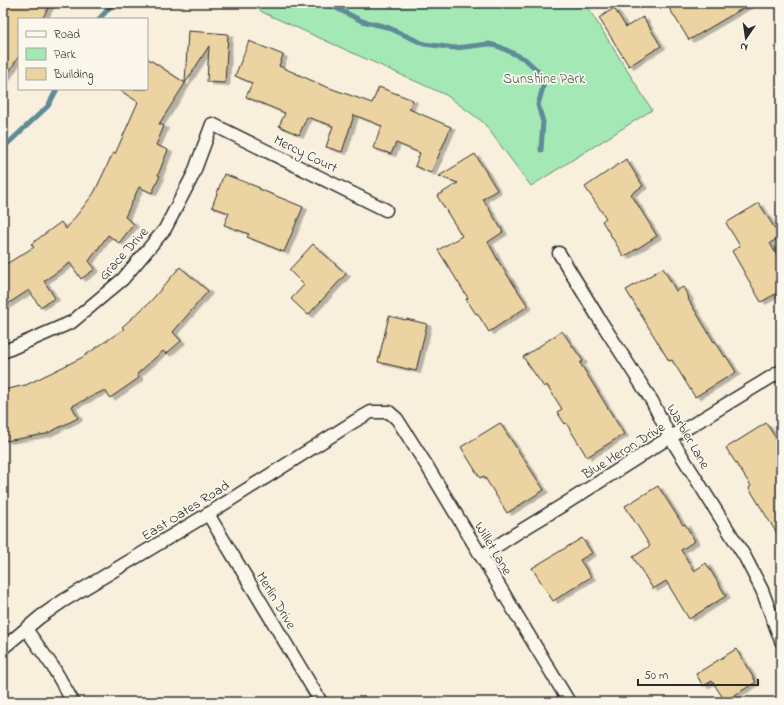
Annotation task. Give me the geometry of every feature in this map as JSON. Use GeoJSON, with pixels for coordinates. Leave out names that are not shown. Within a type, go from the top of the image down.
{"type":"FeatureCollection","features":[{"type":"Feature","properties":{"kind":"street","name":"Mercy Court"},"geometry":{"type":"LineString","coordinates":[[212,124],[386,210]]}},
{"type":"Feature","properties":{"kind":"street","name":"Grace Drive"},"geometry":{"type":"LineString","coordinates":[[3,352],[72,322],[123,279],[165,228],[193,175],[212,124]]}},
{"type":"Feature","properties":{"kind":"street","name":"Warbler Lane"},"geometry":{"type":"LineString","coordinates":[[559,253],[652,400],[670,437],[745,557],[762,590],[781,640]]}},
{"type":"Feature","properties":{"kind":"street","name":"Blue Heron Drive"},"geometry":{"type":"LineString","coordinates":[[481,556],[670,437],[781,371]]}},
{"type":"Feature","properties":{"kind":"street","name":"East Oates Road"},"geometry":{"type":"LineString","coordinates":[[3,648],[40,617],[63,601],[208,514],[355,421],[371,412],[389,412]]}},
{"type":"Feature","properties":{"kind":"street","name":"Willet Lane"},"geometry":{"type":"LineString","coordinates":[[389,412],[397,419],[411,440],[569,702]]}},
{"type":"Feature","properties":{"kind":"street","name":"Merlin Drive"},"geometry":{"type":"LineString","coordinates":[[208,514],[321,702]]}},
{"type":"Feature","properties":{"kind":"street"},"geometry":{"type":"LineString","coordinates":[[26,629],[53,667],[73,702]]}},
{"type":"Feature","properties":{"kind":"green space","name":"Sunshine Park"},"geometry":{"type":"Polygon","coordinates":[[[252,3],[585,3],[652,110],[531,186],[483,122],[446,95],[262,12],[252,3]]]}},
{"type":"Feature","properties":{"kind":"building"},"geometry":{"type":"Polygon","coordinates":[[[3,3],[51,3],[43,18],[18,18],[18,58],[3,81],[3,3]]]}},
{"type":"Feature","properties":{"kind":"building"},"geometry":{"type":"Polygon","coordinates":[[[666,3],[752,3],[689,40],[666,3]]]}},
{"type":"Feature","properties":{"kind":"building"},"geometry":{"type":"Polygon","coordinates":[[[614,8],[626,27],[643,17],[661,46],[629,66],[599,18],[614,8]]]}},
{"type":"Feature","properties":{"kind":"building"},"geometry":{"type":"Polygon","coordinates":[[[188,31],[228,34],[225,83],[207,82],[209,46],[159,124],[164,126],[156,145],[168,150],[158,175],[160,176],[152,193],[139,187],[125,217],[134,224],[119,243],[108,235],[89,261],[95,269],[81,279],[70,263],[44,281],[55,298],[40,307],[29,290],[3,307],[3,266],[34,247],[31,244],[61,222],[66,229],[94,193],[113,153],[115,154],[138,102],[120,90],[148,90],[148,59],[185,83],[188,31]]]}},
{"type":"Feature","properties":{"kind":"building"},"geometry":{"type":"Polygon","coordinates":[[[249,41],[283,55],[279,66],[324,86],[372,103],[379,87],[413,100],[409,109],[451,127],[431,173],[415,166],[420,153],[396,143],[391,154],[373,148],[382,126],[354,115],[342,152],[326,147],[333,126],[307,117],[299,135],[279,126],[285,113],[246,97],[252,83],[235,76],[249,41]]]}},
{"type":"Feature","properties":{"kind":"building"},"geometry":{"type":"Polygon","coordinates":[[[475,154],[497,190],[483,199],[503,232],[488,242],[500,264],[528,306],[489,332],[466,299],[468,298],[438,250],[462,236],[437,196],[458,183],[439,176],[475,154]]]}},
{"type":"Feature","properties":{"kind":"building"},"geometry":{"type":"Polygon","coordinates":[[[626,159],[643,186],[631,194],[657,236],[624,257],[602,221],[606,218],[585,187],[626,159]]]}},
{"type":"Feature","properties":{"kind":"building"},"geometry":{"type":"Polygon","coordinates":[[[224,174],[303,207],[284,252],[247,237],[249,234],[224,225],[229,213],[212,207],[224,174]]]}},
{"type":"Feature","properties":{"kind":"building"},"geometry":{"type":"Polygon","coordinates":[[[759,203],[780,237],[770,243],[781,263],[781,291],[761,302],[732,251],[740,246],[726,223],[759,203]]]}},
{"type":"Feature","properties":{"kind":"building"},"geometry":{"type":"Polygon","coordinates":[[[313,244],[346,274],[308,315],[291,299],[304,285],[289,270],[313,244]]]}},
{"type":"Feature","properties":{"kind":"building"},"geometry":{"type":"Polygon","coordinates":[[[180,267],[208,291],[173,332],[181,341],[166,354],[163,351],[137,374],[139,378],[110,398],[105,390],[72,406],[78,418],[46,434],[6,441],[3,426],[3,390],[26,385],[81,358],[124,329],[122,327],[150,302],[180,267]]]}},
{"type":"Feature","properties":{"kind":"building"},"geometry":{"type":"Polygon","coordinates":[[[663,268],[676,291],[683,287],[689,298],[688,299],[714,342],[715,341],[736,372],[695,397],[672,360],[669,361],[626,290],[663,268]]]}},
{"type":"Feature","properties":{"kind":"building"},"geometry":{"type":"Polygon","coordinates":[[[389,316],[427,324],[416,371],[378,362],[389,316]]]}},
{"type":"Feature","properties":{"kind":"building"},"geometry":{"type":"Polygon","coordinates":[[[562,331],[583,361],[580,363],[624,434],[587,457],[566,423],[565,424],[557,412],[562,409],[547,385],[544,387],[523,357],[562,331]]]}},
{"type":"Feature","properties":{"kind":"building"},"geometry":{"type":"Polygon","coordinates":[[[500,423],[544,490],[507,513],[484,476],[480,478],[461,447],[500,423]]]}},
{"type":"Feature","properties":{"kind":"building"},"geometry":{"type":"Polygon","coordinates":[[[766,423],[781,446],[781,540],[749,488],[751,486],[726,448],[766,423]]]}},
{"type":"Feature","properties":{"kind":"building"},"geometry":{"type":"Polygon","coordinates":[[[658,486],[695,541],[681,550],[694,571],[706,563],[726,596],[689,619],[666,581],[653,589],[633,557],[650,546],[625,506],[658,486]]]}},
{"type":"Feature","properties":{"kind":"building"},"geometry":{"type":"Polygon","coordinates":[[[582,538],[592,553],[580,560],[591,577],[553,601],[532,568],[582,538]]]}},
{"type":"Feature","properties":{"kind":"building"},"geometry":{"type":"Polygon","coordinates":[[[736,649],[756,682],[725,701],[712,681],[703,686],[696,674],[736,649]]]}},
{"type":"Feature","properties":{"kind":"waterway"},"geometry":{"type":"LineString","coordinates":[[100,18],[114,3]]}},
{"type":"Feature","properties":{"kind":"waterway"},"geometry":{"type":"LineString","coordinates":[[326,3],[362,21],[387,27],[424,44],[455,48],[489,44],[500,47],[525,59],[542,77],[543,87],[538,105],[543,122],[541,150]]}},
{"type":"Feature","properties":{"kind":"waterway"},"geometry":{"type":"LineString","coordinates":[[3,148],[48,106],[56,90]]}}]}
